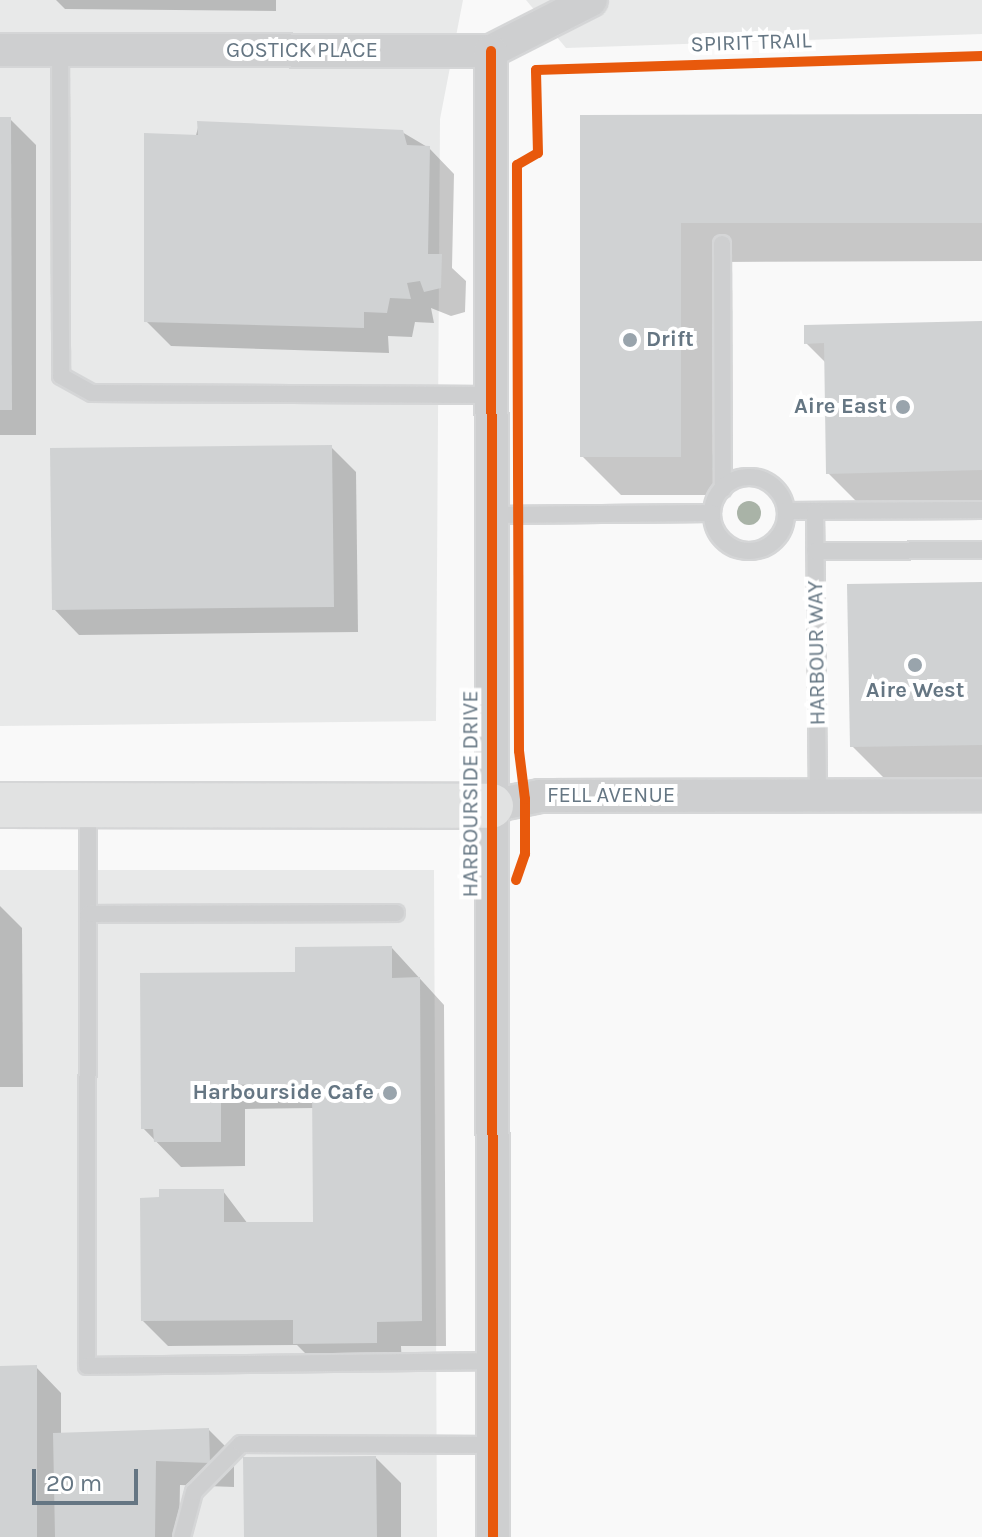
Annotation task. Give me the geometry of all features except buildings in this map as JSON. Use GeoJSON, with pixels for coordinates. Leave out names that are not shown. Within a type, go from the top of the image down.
{"type":"FeatureCollection","features":[{"type":"Feature","properties":{"kind":"street","name":"GOSTICK PLACE"},"geometry":{"type":"LineString","coordinates":[[0,50],[491,51],[591,0]]}},
{"type":"Feature","properties":{"kind":"street","name":"HARBOURSIDE DRIVE"},"geometry":{"type":"LineString","coordinates":[[491,51],[493,1537]]}},
{"type":"Feature","properties":{"kind":"street","name":"FELL AVENUE"},"geometry":{"type":"LineString","coordinates":[[0,805],[491,806],[540,796],[982,795]]}},
{"type":"Feature","properties":{"kind":"lane"},"geometry":{"type":"LineString","coordinates":[[60,50],[61,376],[92,393],[491,395]]}},
{"type":"Feature","properties":{"kind":"lane"},"geometry":{"type":"LineString","coordinates":[[712,513],[723,489],[722,244]]}},
{"type":"Feature","properties":{"kind":"lane"},"geometry":{"type":"LineString","coordinates":[[712,513],[732,547],[752,551],[771,544],[786,511],[778,489],[763,479],[746,477],[723,489]]}},
{"type":"Feature","properties":{"kind":"lane"},"geometry":{"type":"LineString","coordinates":[[786,511],[982,510]]}},
{"type":"Feature","properties":{"kind":"lane","name":"HARBOUR WAY"},"geometry":{"type":"LineString","coordinates":[[815,511],[818,795]]}},
{"type":"Feature","properties":{"kind":"lane"},"geometry":{"type":"LineString","coordinates":[[491,515],[712,513]]}},
{"type":"Feature","properties":{"kind":"lane"},"geometry":{"type":"LineString","coordinates":[[815,551],[982,550]]}},
{"type":"Feature","properties":{"kind":"lane"},"geometry":{"type":"LineString","coordinates":[[88,805],[87,1366],[493,1361]]}},
{"type":"Feature","properties":{"kind":"lane"},"geometry":{"type":"LineString","coordinates":[[88,914],[396,913]]}},
{"type":"Feature","properties":{"kind":"lane"},"geometry":{"type":"LineString","coordinates":[[182,1537],[194,1492],[241,1444],[493,1445]]}},
{"type":"Feature","properties":{"kind":"shaded area"},"geometry":{"type":"Polygon","coordinates":[[[0,0],[463,0],[440,119],[436,721],[0,726],[0,0]]]}},
{"type":"Feature","properties":{"kind":"shaded area"},"geometry":{"type":"Polygon","coordinates":[[[526,0],[982,0],[982,34],[566,48],[526,0]]]}},
{"type":"Feature","properties":{"kind":"shaded area"},"geometry":{"type":"Polygon","coordinates":[[[0,870],[434,870],[437,1537],[0,1537],[0,870]]]}},
{"type":"Feature","properties":{"kind":"cycle path"},"geometry":{"type":"LineString","coordinates":[[491,51],[493,1537]]}},
{"type":"Feature","properties":{"kind":"cycle path","name":"SPIRIT TRAIL"},"geometry":{"type":"LineString","coordinates":[[536,70],[982,56]]}},
{"type":"Feature","properties":{"kind":"cycle path"},"geometry":{"type":"LineString","coordinates":[[516,880],[525,854],[525,799],[519,751],[517,165],[538,153],[536,70]]}},
{"type":"Feature","properties":{"kind":"place","name":"Drift"},"geometry":{"type":"Point","coordinates":[630,340]}},
{"type":"Feature","properties":{"kind":"place","name":"Aire East"},"geometry":{"type":"Point","coordinates":[903,407]}},
{"type":"Feature","properties":{"kind":"place","name":"Aire West"},"geometry":{"type":"Point","coordinates":[915,665]}},
{"type":"Feature","properties":{"kind":"place","name":"Harbourside Cafe"},"geometry":{"type":"Point","coordinates":[390,1093]}}]}
